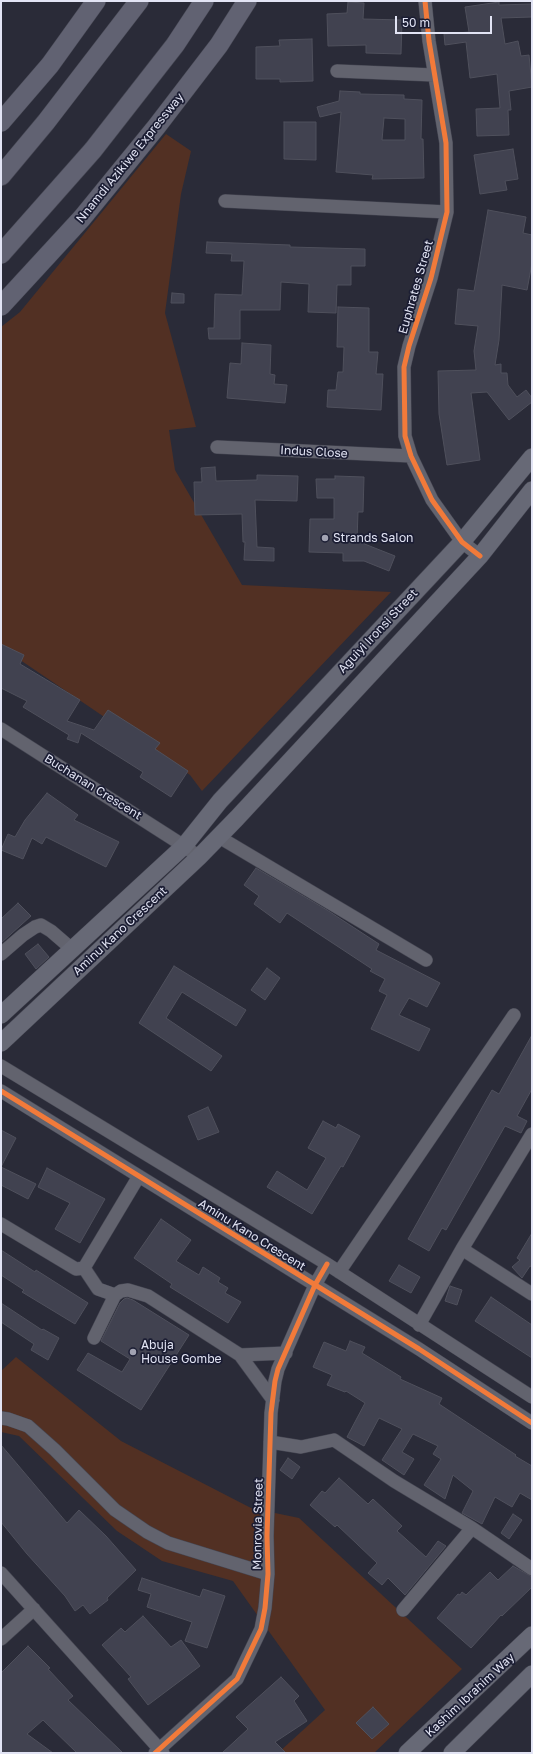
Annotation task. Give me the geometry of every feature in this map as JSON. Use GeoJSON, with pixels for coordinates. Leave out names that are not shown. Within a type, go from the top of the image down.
{"type":"FeatureCollection","features":[{"type":"Feature","properties":{"kind":"highway"},"geometry":{"type":"LineString","coordinates":[[1,122],[50,66],[96,1]]}},
{"type":"Feature","properties":{"kind":"highway"},"geometry":{"type":"LineString","coordinates":[[1,176],[46,122],[139,1]]}},
{"type":"Feature","properties":{"kind":"highway"},"geometry":{"type":"LineString","coordinates":[[1,254],[93,150],[175,45],[204,1]]}},
{"type":"Feature","properties":{"kind":"highway","name":"Nnamdi Azikiwe Expressway"},"geometry":{"type":"LineString","coordinates":[[1,306],[82,218],[157,126],[219,45],[247,1]]}},
{"type":"Feature","properties":{"kind":"main road","name":"Aguiyi Ironsi Street"},"geometry":{"type":"LineString","coordinates":[[220,802],[462,542],[532,457]]}},
{"type":"Feature","properties":{"kind":"main road","name":"Aguiyi Ironsi Street"},"geometry":{"type":"LineString","coordinates":[[237,818],[480,556],[532,490]]}},
{"type":"Feature","properties":{"kind":"main road","name":"Aminu Kano Crescent"},"geometry":{"type":"LineString","coordinates":[[1,1015],[184,846],[220,802]]}},
{"type":"Feature","properties":{"kind":"main road","name":"Aminu Kano Crescent"},"geometry":{"type":"LineString","coordinates":[[1,1042],[199,857],[237,818]]}},
{"type":"Feature","properties":{"kind":"main road","name":"Kashim Ibrahim Way"},"geometry":{"type":"LineString","coordinates":[[407,1753],[532,1636]]}},
{"type":"Feature","properties":{"kind":"main road"},"geometry":{"type":"LineString","coordinates":[[452,1753],[532,1674]]}},
{"type":"Feature","properties":{"kind":"street","name":"Euphrates Street"},"geometry":{"type":"LineString","coordinates":[[425,1],[434,75],[446,143],[447,212],[431,278],[409,346],[404,367],[405,436],[411,456],[432,500],[462,542],[480,556]]}},
{"type":"Feature","properties":{"kind":"street"},"geometry":{"type":"LineString","coordinates":[[337,71],[434,75]]}},
{"type":"Feature","properties":{"kind":"street"},"geometry":{"type":"LineString","coordinates":[[225,202],[447,212]]}},
{"type":"Feature","properties":{"kind":"street","name":"Indus Close"},"geometry":{"type":"LineString","coordinates":[[217,447],[411,456]]}},
{"type":"Feature","properties":{"kind":"street","name":"Buchanan Crescent"},"geometry":{"type":"LineString","coordinates":[[1,729],[199,857]]}},
{"type":"Feature","properties":{"kind":"street"},"geometry":{"type":"LineString","coordinates":[[219,837],[426,960]]}},
{"type":"Feature","properties":{"kind":"street"},"geometry":{"type":"LineString","coordinates":[[1,954],[23,935],[41,925],[51,931],[73,950]]}},
{"type":"Feature","properties":{"kind":"street"},"geometry":{"type":"LineString","coordinates":[[339,1272],[514,1015]]}},
{"type":"Feature","properties":{"kind":"street","name":"Aminu Kano Crescent"},"geometry":{"type":"LineString","coordinates":[[1,1066],[327,1264],[532,1397]]}},
{"type":"Feature","properties":{"kind":"street","name":"Aminu Kano Crescent"},"geometry":{"type":"LineString","coordinates":[[1,1091],[419,1349],[532,1423]]}},
{"type":"Feature","properties":{"kind":"street"},"geometry":{"type":"LineString","coordinates":[[419,1325],[462,1249],[532,1134]]}},
{"type":"Feature","properties":{"kind":"street"},"geometry":{"type":"LineString","coordinates":[[84,1268],[139,1176]]}},
{"type":"Feature","properties":{"kind":"street"},"geometry":{"type":"LineString","coordinates":[[1,1224],[76,1269],[84,1268]]}},
{"type":"Feature","properties":{"kind":"street"},"geometry":{"type":"LineString","coordinates":[[462,1249],[532,1294]]}},
{"type":"Feature","properties":{"kind":"street","name":"Monrovia Street"},"geometry":{"type":"LineString","coordinates":[[160,1752],[237,1679],[261,1629],[265,1608],[268,1574],[267,1536],[272,1400],[278,1369],[315,1285],[327,1264]]}},
{"type":"Feature","properties":{"kind":"street"},"geometry":{"type":"LineString","coordinates":[[84,1268],[98,1289],[116,1295]]}},
{"type":"Feature","properties":{"kind":"street"},"geometry":{"type":"LineString","coordinates":[[94,1338],[116,1295],[121,1291],[128,1290],[148,1296],[240,1355],[272,1400]]}},
{"type":"Feature","properties":{"kind":"street"},"geometry":{"type":"LineString","coordinates":[[240,1355],[286,1353]]}},
{"type":"Feature","properties":{"kind":"street"},"geometry":{"type":"LineString","coordinates":[[1,1418],[28,1426],[55,1450],[115,1510],[146,1532],[168,1543],[268,1574]]}},
{"type":"Feature","properties":{"kind":"street"},"geometry":{"type":"LineString","coordinates":[[270,1442],[301,1447],[334,1440],[394,1481],[472,1528],[532,1569]]}},
{"type":"Feature","properties":{"kind":"street"},"geometry":{"type":"LineString","coordinates":[[403,1610],[472,1528]]}},
{"type":"Feature","properties":{"kind":"street"},"geometry":{"type":"LineString","coordinates":[[1,1573],[160,1752]]}},
{"type":"Feature","properties":{"kind":"street"},"geometry":{"type":"LineString","coordinates":[[1,1639],[34,1609]]}},
{"type":"Feature","properties":{"kind":"shaded area"},"geometry":{"type":"Polygon","coordinates":[[[166,134],[191,151],[181,194],[165,313],[196,427],[169,430],[175,470],[242,585],[391,592],[202,791],[190,775],[1,647],[1,327],[20,312],[166,134]]]}},
{"type":"Feature","properties":{"kind":"shaded area"},"geometry":{"type":"Polygon","coordinates":[[[16,1357],[121,1441],[251,1508],[299,1518],[462,1669],[374,1753],[278,1753],[325,1710],[233,1581],[162,1561],[117,1531],[19,1436],[1,1432],[1,1371],[16,1357]]]}},
{"type":"Feature","properties":{"kind":"building"},"geometry":{"type":"Polygon","coordinates":[[[348,2],[364,3],[363,19],[402,20],[401,54],[366,53],[366,45],[328,46],[327,14],[347,13],[348,2]]]}},
{"type":"Feature","properties":{"kind":"building"},"geometry":{"type":"Polygon","coordinates":[[[499,2],[499,5],[532,4],[532,17],[501,18],[505,44],[518,41],[521,56],[529,55],[532,87],[509,91],[511,110],[508,110],[509,135],[477,136],[476,109],[500,108],[497,74],[470,78],[466,42],[445,45],[444,34],[469,32],[465,7],[499,2]]]}},
{"type":"Feature","properties":{"kind":"building"},"geometry":{"type":"Polygon","coordinates":[[[312,39],[313,81],[280,82],[280,79],[256,79],[256,47],[280,46],[279,40],[312,39]]]}},
{"type":"Feature","properties":{"kind":"building"},"geometry":{"type":"Polygon","coordinates":[[[340,91],[360,92],[360,94],[404,95],[404,99],[422,100],[421,139],[423,139],[424,178],[372,179],[373,175],[336,172],[341,112],[320,117],[317,107],[339,101],[340,91]],[[384,118],[382,140],[405,140],[405,119],[384,118]]]}},
{"type":"Feature","properties":{"kind":"building"},"geometry":{"type":"Polygon","coordinates":[[[284,122],[316,122],[316,160],[284,159],[284,122]]]}},
{"type":"Feature","properties":{"kind":"building"},"geometry":{"type":"Polygon","coordinates":[[[513,149],[518,179],[505,181],[507,190],[480,194],[474,155],[513,149]]]}},
{"type":"Feature","properties":{"kind":"building"},"geometry":{"type":"Polygon","coordinates":[[[488,210],[526,217],[523,233],[532,235],[532,263],[527,290],[502,285],[499,340],[495,365],[501,364],[501,373],[507,373],[508,385],[517,397],[526,390],[532,398],[532,402],[509,420],[487,392],[471,393],[480,460],[447,465],[439,414],[438,371],[476,370],[474,351],[478,326],[455,324],[458,289],[474,291],[488,210]]]}},
{"type":"Feature","properties":{"kind":"building"},"geometry":{"type":"Polygon","coordinates":[[[207,242],[290,245],[290,247],[365,249],[365,266],[351,266],[351,285],[337,285],[336,313],[308,312],[309,284],[281,282],[280,310],[240,310],[240,339],[209,339],[208,328],[214,328],[215,294],[242,295],[244,261],[231,261],[232,254],[206,253],[207,242]]]}},
{"type":"Feature","properties":{"kind":"building"},"geometry":{"type":"Polygon","coordinates":[[[172,293],[184,294],[184,303],[171,303],[172,293]]]}},
{"type":"Feature","properties":{"kind":"building"},"geometry":{"type":"Polygon","coordinates":[[[338,307],[369,308],[369,352],[378,352],[376,374],[383,374],[381,410],[327,407],[328,390],[336,390],[338,372],[343,372],[344,347],[337,347],[338,307]]]}},
{"type":"Feature","properties":{"kind":"building"},"geometry":{"type":"Polygon","coordinates":[[[242,343],[271,345],[270,374],[275,375],[274,384],[287,385],[285,403],[227,398],[230,363],[241,364],[242,343]]]}},
{"type":"Feature","properties":{"kind":"building"},"geometry":{"type":"Polygon","coordinates":[[[215,467],[216,481],[257,480],[257,475],[298,476],[297,501],[255,500],[257,547],[274,548],[274,561],[244,560],[245,542],[243,542],[242,514],[195,515],[194,482],[202,482],[201,468],[215,467]]]}},
{"type":"Feature","properties":{"kind":"building"},"geometry":{"type":"Polygon","coordinates":[[[335,476],[364,477],[363,512],[358,512],[357,541],[395,556],[389,571],[364,561],[343,561],[343,553],[309,552],[310,519],[334,519],[334,498],[317,498],[316,479],[335,479],[335,476]]]}},
{"type":"Feature","properties":{"kind":"building"},"geometry":{"type":"Polygon","coordinates":[[[1,644],[24,655],[20,664],[80,700],[67,721],[94,730],[108,710],[160,743],[155,749],[188,771],[171,797],[140,777],[143,772],[81,733],[78,743],[67,739],[69,735],[23,707],[27,701],[1,688],[1,644]]]}},
{"type":"Feature","properties":{"kind":"building"},"geometry":{"type":"Polygon","coordinates":[[[47,793],[78,815],[74,820],[119,842],[106,867],[46,837],[42,844],[32,838],[23,859],[1,850],[8,834],[15,837],[25,820],[47,793]]]}},
{"type":"Feature","properties":{"kind":"building"},"geometry":{"type":"Polygon","coordinates":[[[256,868],[327,910],[379,944],[376,950],[440,983],[427,1007],[409,998],[399,1015],[430,1029],[419,1051],[371,1029],[387,995],[379,991],[385,979],[370,971],[372,969],[287,913],[280,923],[254,904],[259,896],[244,885],[256,868]]]}},
{"type":"Feature","properties":{"kind":"building"},"geometry":{"type":"Polygon","coordinates":[[[18,903],[31,916],[1,943],[1,919],[18,903]]]}},
{"type":"Feature","properties":{"kind":"building"},"geometry":{"type":"Polygon","coordinates":[[[38,944],[49,957],[36,969],[25,954],[38,944]]]}},
{"type":"Feature","properties":{"kind":"building"},"geometry":{"type":"Polygon","coordinates":[[[174,966],[246,1010],[236,1026],[182,992],[166,1018],[222,1056],[211,1071],[139,1023],[174,966]]]}},
{"type":"Feature","properties":{"kind":"building"},"geometry":{"type":"Polygon","coordinates":[[[267,968],[280,978],[265,1000],[251,990],[267,968]]]}},
{"type":"Feature","properties":{"kind":"building"},"geometry":{"type":"Polygon","coordinates":[[[532,1035],[532,1089],[517,1116],[527,1121],[521,1133],[505,1126],[446,1230],[442,1228],[429,1251],[408,1239],[492,1090],[499,1094],[532,1035]]]}},
{"type":"Feature","properties":{"kind":"building"},"geometry":{"type":"Polygon","coordinates":[[[208,1107],[219,1132],[198,1140],[188,1116],[208,1107]]]}},
{"type":"Feature","properties":{"kind":"building"},"geometry":{"type":"Polygon","coordinates":[[[323,1121],[336,1128],[338,1124],[360,1136],[343,1167],[341,1166],[312,1214],[267,1187],[277,1171],[307,1190],[326,1158],[308,1148],[323,1121]]]}},
{"type":"Feature","properties":{"kind":"building"},"geometry":{"type":"Polygon","coordinates":[[[1,1130],[16,1138],[1,1167],[1,1130]]]}},
{"type":"Feature","properties":{"kind":"building"},"geometry":{"type":"Polygon","coordinates":[[[1,1167],[36,1184],[28,1199],[1,1185],[1,1167]]]}},
{"type":"Feature","properties":{"kind":"building"},"geometry":{"type":"Polygon","coordinates":[[[47,1168],[105,1199],[80,1243],[55,1229],[70,1203],[38,1187],[47,1168]]]}},
{"type":"Feature","properties":{"kind":"building"},"geometry":{"type":"Polygon","coordinates":[[[161,1219],[191,1240],[176,1261],[199,1275],[203,1267],[220,1278],[218,1282],[228,1288],[225,1293],[241,1302],[228,1323],[170,1287],[172,1284],[134,1258],[161,1219]]]}},
{"type":"Feature","properties":{"kind":"building"},"geometry":{"type":"Polygon","coordinates":[[[532,1233],[532,1267],[530,1266],[522,1278],[512,1267],[520,1260],[517,1258],[532,1233]]]}},
{"type":"Feature","properties":{"kind":"building"},"geometry":{"type":"Polygon","coordinates":[[[1,1250],[88,1303],[75,1324],[22,1292],[24,1290],[1,1275],[1,1250]]]}},
{"type":"Feature","properties":{"kind":"building"},"geometry":{"type":"Polygon","coordinates":[[[399,1265],[420,1277],[411,1293],[389,1281],[399,1265]]]}},
{"type":"Feature","properties":{"kind":"building"},"geometry":{"type":"Polygon","coordinates":[[[450,1286],[462,1290],[457,1305],[445,1301],[450,1286]]]}},
{"type":"Feature","properties":{"kind":"building"},"geometry":{"type":"Polygon","coordinates":[[[491,1297],[532,1325],[532,1358],[475,1321],[491,1297]]]}},
{"type":"Feature","properties":{"kind":"building","name":"Abuja House Gombe"},"geometry":{"type":"Polygon","coordinates":[[[127,1298],[133,1300],[189,1335],[141,1410],[77,1370],[88,1353],[122,1372],[130,1359],[101,1341],[120,1303],[127,1298]]]}},
{"type":"Feature","properties":{"kind":"building"},"geometry":{"type":"Polygon","coordinates":[[[1,1303],[42,1330],[43,1329],[59,1338],[48,1360],[31,1350],[34,1344],[1,1322],[1,1303]]]}},
{"type":"Feature","properties":{"kind":"building"},"geometry":{"type":"Polygon","coordinates":[[[350,1341],[365,1347],[362,1353],[401,1377],[400,1379],[442,1398],[439,1404],[532,1466],[532,1500],[520,1493],[512,1507],[495,1497],[482,1524],[462,1513],[473,1491],[453,1475],[445,1499],[424,1485],[441,1459],[433,1454],[438,1446],[413,1434],[402,1452],[414,1459],[404,1475],[382,1460],[402,1429],[379,1418],[364,1446],[347,1437],[365,1403],[346,1391],[345,1392],[327,1385],[332,1375],[313,1367],[324,1342],[346,1351],[350,1341]]]}},
{"type":"Feature","properties":{"kind":"building"},"geometry":{"type":"Polygon","coordinates":[[[1,1445],[67,1523],[79,1510],[106,1536],[136,1570],[107,1598],[108,1600],[90,1614],[83,1605],[75,1611],[65,1596],[27,1554],[1,1522],[1,1445]]]}},
{"type":"Feature","properties":{"kind":"building"},"geometry":{"type":"Polygon","coordinates":[[[288,1458],[300,1467],[292,1479],[280,1470],[288,1458]]]}},
{"type":"Feature","properties":{"kind":"building"},"geometry":{"type":"Polygon","coordinates":[[[339,1478],[368,1504],[373,1499],[402,1526],[397,1531],[426,1557],[438,1541],[446,1546],[405,1595],[388,1578],[382,1585],[368,1573],[377,1563],[337,1525],[335,1527],[310,1505],[322,1491],[325,1493],[339,1478]]]}},
{"type":"Feature","properties":{"kind":"building"},"geometry":{"type":"Polygon","coordinates":[[[513,1514],[522,1520],[509,1539],[501,1533],[513,1514]]]}},
{"type":"Feature","properties":{"kind":"building"},"geometry":{"type":"Polygon","coordinates":[[[513,1566],[532,1577],[532,1587],[502,1616],[501,1615],[471,1648],[437,1618],[458,1594],[460,1595],[462,1592],[466,1595],[490,1572],[498,1580],[513,1566]]]}},
{"type":"Feature","properties":{"kind":"building"},"geometry":{"type":"Polygon","coordinates":[[[142,1578],[200,1597],[203,1589],[225,1596],[207,1648],[185,1641],[192,1622],[147,1607],[151,1594],[138,1590],[142,1578]]]}},
{"type":"Feature","properties":{"kind":"building"},"geometry":{"type":"Polygon","coordinates":[[[143,1616],[171,1647],[181,1640],[200,1666],[148,1705],[128,1679],[131,1677],[102,1645],[121,1628],[125,1632],[143,1616]]]}},
{"type":"Feature","properties":{"kind":"building"},"geometry":{"type":"Polygon","coordinates":[[[28,1646],[50,1668],[48,1669],[73,1696],[68,1700],[123,1753],[77,1753],[43,1720],[27,1734],[53,1753],[1,1753],[1,1673],[28,1646]]]}},
{"type":"Feature","properties":{"kind":"building"},"geometry":{"type":"Polygon","coordinates":[[[281,1677],[299,1696],[294,1701],[307,1721],[275,1742],[286,1753],[222,1753],[248,1729],[236,1717],[281,1677]]]}},
{"type":"Feature","properties":{"kind":"building"},"geometry":{"type":"Polygon","coordinates":[[[373,1707],[389,1724],[372,1739],[356,1723],[373,1707]]]}},
{"type":"Feature","properties":{"kind":"cycle path"},"geometry":{"type":"LineString","coordinates":[[425,1],[429,41],[446,143],[447,212],[431,278],[409,346],[404,367],[405,436],[411,456],[432,500],[462,542],[480,556]]}},
{"type":"Feature","properties":{"kind":"cycle path"},"geometry":{"type":"LineString","coordinates":[[1,1091],[419,1349],[532,1423]]}},
{"type":"Feature","properties":{"kind":"cycle path"},"geometry":{"type":"LineString","coordinates":[[155,1753],[237,1679],[261,1629],[265,1608],[268,1574],[267,1536],[271,1413],[275,1381],[278,1369],[315,1285],[327,1264]]}},
{"type":"Feature","properties":{"kind":"place","name":"Strands Salon"},"geometry":{"type":"Point","coordinates":[325,538]}},
{"type":"Feature","properties":{"kind":"place","name":"Abuja House Gombe"},"geometry":{"type":"Point","coordinates":[133,1352]}}]}
